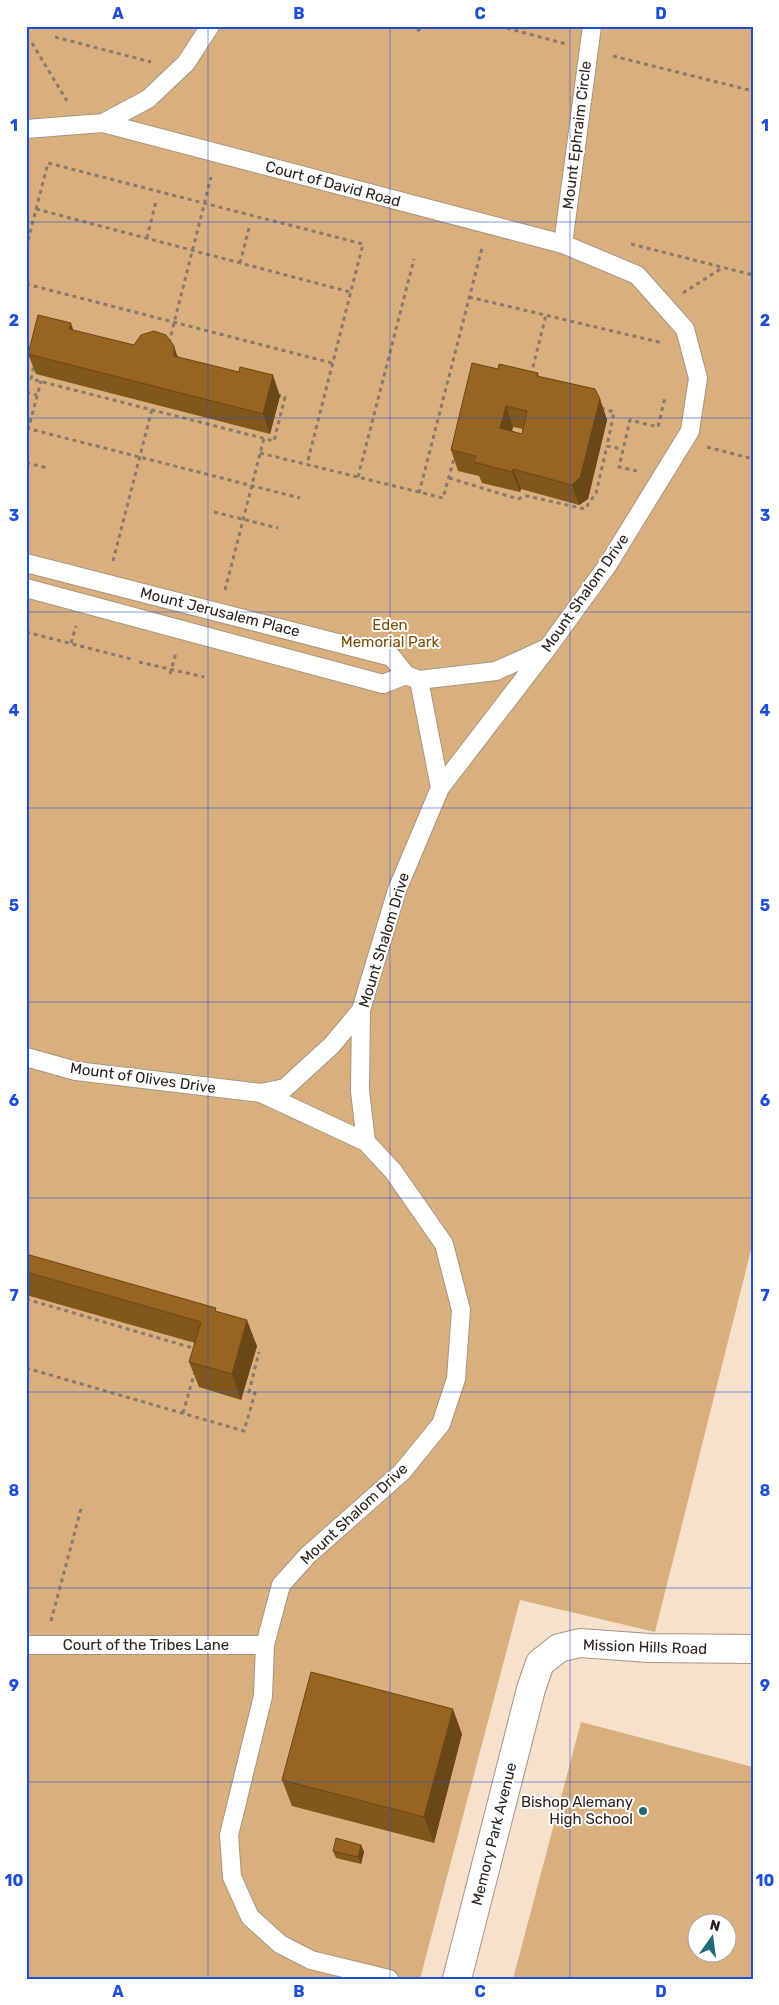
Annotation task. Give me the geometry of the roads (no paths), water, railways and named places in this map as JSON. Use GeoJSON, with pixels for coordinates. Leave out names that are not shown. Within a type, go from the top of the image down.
{"type":"FeatureCollection","features":[{"type":"Feature","properties":{"kind":"street","name":"Mission Hills Road"},"geometry":{"type":"LineString","coordinates":[[531,1689],[540,1663],[558,1648],[580,1643],[649,1648],[753,1649]]}},
{"type":"Feature","properties":{"kind":"street","name":"Memory Park Avenue"},"geometry":{"type":"LineString","coordinates":[[457,1979],[531,1689]]}},
{"type":"Feature","properties":{"kind":"lane"},"geometry":{"type":"LineString","coordinates":[[26,129],[103,122],[148,98],[186,63],[210,26]]}},
{"type":"Feature","properties":{"kind":"lane","name":"Mount Ephraim Circle"},"geometry":{"type":"LineString","coordinates":[[563,244],[592,26]]}},
{"type":"Feature","properties":{"kind":"lane","name":"Court of David Road"},"geometry":{"type":"LineString","coordinates":[[103,122],[563,244]]}},
{"type":"Feature","properties":{"kind":"lane","name":"Mount Shalom Drive"},"geometry":{"type":"LineString","coordinates":[[389,1979],[311,1960],[280,1944],[250,1918],[232,1877],[229,1835],[263,1696],[266,1645],[281,1585],[308,1555],[402,1472],[441,1424],[456,1379],[461,1310],[444,1244],[393,1171],[366,1142],[360,1091],[361,1010],[397,890],[440,788],[549,646],[607,566],[690,431],[698,378],[685,329],[637,275],[563,244]]}},
{"type":"Feature","properties":{"kind":"lane","name":"Mount Jerusalem Place"},"geometry":{"type":"LineString","coordinates":[[26,563],[392,657],[413,677]]}},
{"type":"Feature","properties":{"kind":"lane","name":"Mount Jerusalem Place"},"geometry":{"type":"LineString","coordinates":[[26,588],[383,684],[413,677],[496,671],[549,646]]}},
{"type":"Feature","properties":{"kind":"lane"},"geometry":{"type":"LineString","coordinates":[[413,677],[440,788]]}},
{"type":"Feature","properties":{"kind":"lane","name":"Mount of Olives Drive"},"geometry":{"type":"LineString","coordinates":[[261,1093],[285,1088],[332,1045],[361,1010]]}},
{"type":"Feature","properties":{"kind":"lane","name":"Mount of Olives Drive"},"geometry":{"type":"LineString","coordinates":[[26,1057],[76,1071],[261,1093],[366,1142]]}},
{"type":"Feature","properties":{"kind":"lane","name":"Court of the Tribes Lane"},"geometry":{"type":"LineString","coordinates":[[26,1645],[266,1645]]}},
{"type":"Feature","properties":{"kind":"place","name":"Bishop Alemany High School"},"geometry":{"type":"Point","coordinates":[643,1811]}},
{"type":"Feature","properties":{"kind":"park label","name":"Eden Memorial Park"},"geometry":{"type":"Point","coordinates":[390,634]}}]}
